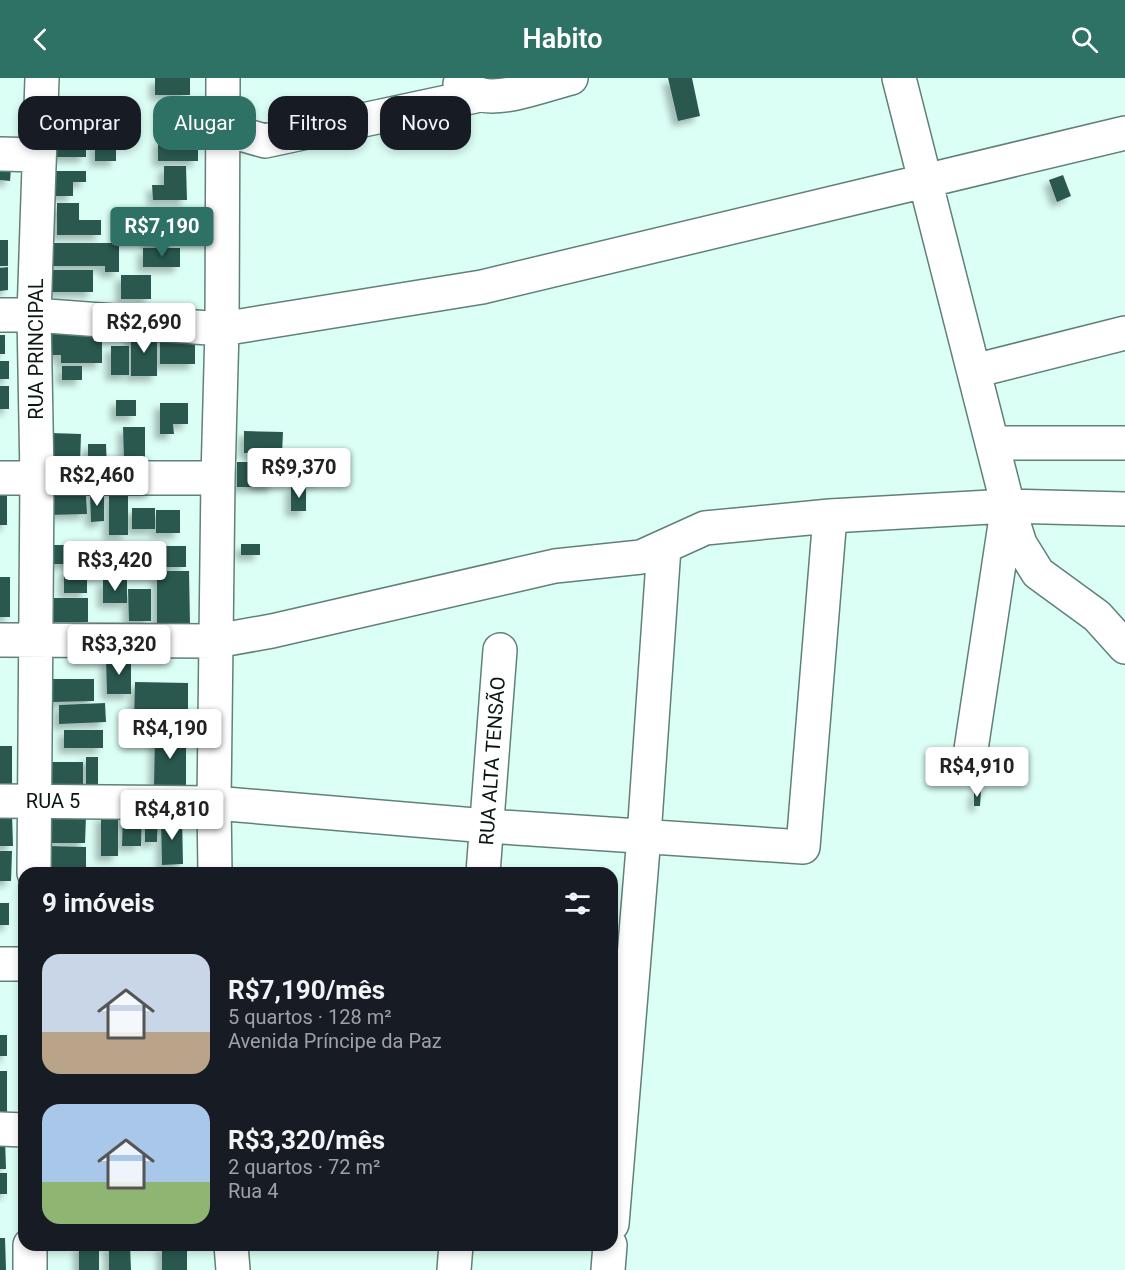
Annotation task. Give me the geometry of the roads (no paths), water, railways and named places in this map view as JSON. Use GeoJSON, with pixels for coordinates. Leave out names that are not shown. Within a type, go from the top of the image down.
{"type":"FeatureCollection","features":[{"type":"Feature","properties":{"kind":"street","name":"RUA PRINCIPAL"},"geometry":{"type":"LineString","coordinates":[[34,867],[37,478],[34,315],[42,78]]}},
{"type":"Feature","properties":{"kind":"street"},"geometry":{"type":"LineString","coordinates":[[223,78],[223,96]]}},
{"type":"Feature","properties":{"kind":"street"},"geometry":{"type":"LineString","coordinates":[[451,78],[480,95]]}},
{"type":"Feature","properties":{"kind":"street"},"geometry":{"type":"LineString","coordinates":[[256,138],[265,141],[480,95],[505,95],[571,78]]}},
{"type":"Feature","properties":{"kind":"street"},"geometry":{"type":"LineString","coordinates":[[899,78],[1008,506],[1020,544],[1038,573],[1097,616],[1125,647]]}},
{"type":"Feature","properties":{"kind":"street"},"geometry":{"type":"LineString","coordinates":[[0,315],[34,315],[222,329],[482,287],[1125,133]]}},
{"type":"Feature","properties":{"kind":"street"},"geometry":{"type":"LineString","coordinates":[[215,867],[223,150]]}},
{"type":"Feature","properties":{"kind":"street"},"geometry":{"type":"LineString","coordinates":[[0,154],[39,155]]}},
{"type":"Feature","properties":{"kind":"street"},"geometry":{"type":"LineString","coordinates":[[974,371],[1125,333]]}},
{"type":"Feature","properties":{"kind":"street"},"geometry":{"type":"LineString","coordinates":[[992,443],[1125,443]]}},
{"type":"Feature","properties":{"kind":"street"},"geometry":{"type":"LineString","coordinates":[[0,478],[218,478]]}},
{"type":"Feature","properties":{"kind":"street"},"geometry":{"type":"LineString","coordinates":[[970,756],[1008,506]]}},
{"type":"Feature","properties":{"kind":"street"},"geometry":{"type":"LineString","coordinates":[[0,640],[216,641],[272,631],[555,566],[640,557],[705,528],[830,516],[1008,506],[1125,509]]}},
{"type":"Feature","properties":{"kind":"street","name":"RUA 5"},"geometry":{"type":"LineString","coordinates":[[0,801],[214,803],[487,826],[803,847],[830,516]]}},
{"type":"Feature","properties":{"kind":"street"},"geometry":{"type":"LineString","coordinates":[[618,1151],[644,836],[664,547]]}},
{"type":"Feature","properties":{"kind":"street","name":"RUA ALTA TENSÃO"},"geometry":{"type":"LineString","coordinates":[[484,867],[500,650]]}},
{"type":"Feature","properties":{"kind":"street"},"geometry":{"type":"LineString","coordinates":[[0,964],[18,964]]}},
{"type":"Feature","properties":{"kind":"street"},"geometry":{"type":"LineString","coordinates":[[0,1130],[18,1130]]}},
{"type":"Feature","properties":{"kind":"street"},"geometry":{"type":"LineString","coordinates":[[30,1251],[30,1270]]}},
{"type":"Feature","properties":{"kind":"street"},"geometry":{"type":"LineString","coordinates":[[231,1251],[233,1270]]}},
{"type":"Feature","properties":{"kind":"street"},"geometry":{"type":"LineString","coordinates":[[454,1270],[456,1251]]}},
{"type":"Feature","properties":{"kind":"street"},"geometry":{"type":"LineString","coordinates":[[608,1270],[610,1251]]}}]}
